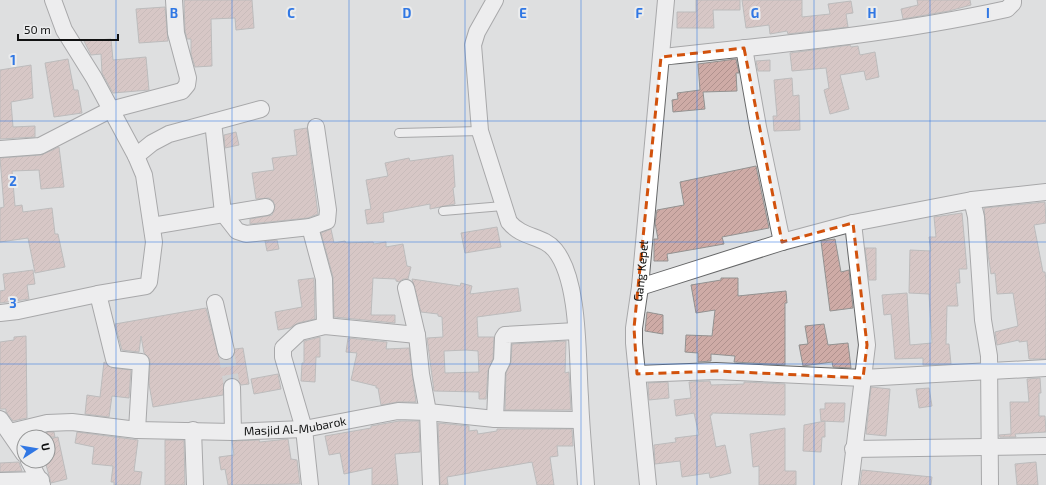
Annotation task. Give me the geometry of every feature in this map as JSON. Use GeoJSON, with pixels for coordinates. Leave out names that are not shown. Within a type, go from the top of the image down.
{"type":"FeatureCollection","features":[{"type":"Feature","properties":{"kind":"street"},"geometry":{"type":"LineString","coordinates":[[0,313],[18,311],[98,294],[146,286],[149,282],[154,242],[144,175],[136,156],[94,78],[64,30],[54,0]]}},
{"type":"Feature","properties":{"kind":"street"},"geometry":{"type":"LineString","coordinates":[[0,149],[40,146],[110,110],[182,91],[187,85],[188,78],[176,34],[174,0]]}},
{"type":"Feature","properties":{"kind":"street"},"geometry":{"type":"LineString","coordinates":[[495,0],[477,32],[473,45],[480,131],[509,222],[520,233],[549,245],[559,256],[570,285],[576,332],[586,485]]}},
{"type":"Feature","properties":{"kind":"street","name":"Gang Kepel"},"geometry":{"type":"LineString","coordinates":[[648,485],[634,328],[640,287],[666,0]]}},
{"type":"Feature","properties":{"kind":"street"},"geometry":{"type":"LineString","coordinates":[[661,57],[844,37],[948,22],[1007,9],[1013,3],[1013,0]]}},
{"type":"Feature","properties":{"kind":"street"},"geometry":{"type":"LineString","coordinates":[[744,48],[758,127],[782,242]]}},
{"type":"Feature","properties":{"kind":"street"},"geometry":{"type":"LineString","coordinates":[[136,156],[152,143],[169,134],[261,109]]}},
{"type":"Feature","properties":{"kind":"street"},"geometry":{"type":"LineString","coordinates":[[214,122],[222,213],[237,231],[246,234],[310,227],[324,223],[328,218],[316,127]]}},
{"type":"Feature","properties":{"kind":"street"},"geometry":{"type":"LineString","coordinates":[[640,287],[782,242],[853,223],[972,200],[1046,192]]}},
{"type":"Feature","properties":{"kind":"street"},"geometry":{"type":"LineString","coordinates":[[972,200],[976,217],[989,371],[988,448],[990,485]]}},
{"type":"Feature","properties":{"kind":"street"},"geometry":{"type":"LineString","coordinates":[[152,226],[222,213],[266,207]]}},
{"type":"Feature","properties":{"kind":"street"},"geometry":{"type":"LineString","coordinates":[[850,485],[853,449],[867,345],[853,223]]}},
{"type":"Feature","properties":{"kind":"street"},"geometry":{"type":"LineString","coordinates":[[310,227],[324,279],[325,326]]}},
{"type":"Feature","properties":{"kind":"street"},"geometry":{"type":"LineString","coordinates":[[406,288],[417,334],[421,374],[428,412],[431,485]]}},
{"type":"Feature","properties":{"kind":"street"},"geometry":{"type":"LineString","coordinates":[[98,294],[114,359],[141,362],[137,430]]}},
{"type":"Feature","properties":{"kind":"street"},"geometry":{"type":"LineString","coordinates":[[215,303],[226,351]]}},
{"type":"Feature","properties":{"kind":"street"},"geometry":{"type":"LineString","coordinates":[[310,485],[304,429],[283,357],[283,348],[300,332],[325,326],[417,334]]}},
{"type":"Feature","properties":{"kind":"street"},"geometry":{"type":"LineString","coordinates":[[495,420],[497,371],[502,361],[503,338],[505,335],[576,332]]}},
{"type":"Feature","properties":{"kind":"street"},"geometry":{"type":"LineString","coordinates":[[637,374],[716,370],[863,378],[1046,368]]}},
{"type":"Feature","properties":{"kind":"street"},"geometry":{"type":"LineString","coordinates":[[232,387],[233,432]]}},
{"type":"Feature","properties":{"kind":"street","name":"Masjid Al-Mubarok"},"geometry":{"type":"LineString","coordinates":[[10,432],[47,423],[72,422],[137,430],[233,432],[304,429],[398,411],[428,412],[495,420],[581,420]]}},
{"type":"Feature","properties":{"kind":"street"},"geometry":{"type":"LineString","coordinates":[[0,419],[16,441]]}},
{"type":"Feature","properties":{"kind":"street"},"geometry":{"type":"LineString","coordinates":[[193,430],[195,485]]}},
{"type":"Feature","properties":{"kind":"street"},"geometry":{"type":"LineString","coordinates":[[853,449],[1046,446]]}},
{"type":"Feature","properties":{"kind":"street"},"geometry":{"type":"LineString","coordinates":[[33,469],[42,483]]}},
{"type":"Feature","properties":{"kind":"street"},"geometry":{"type":"LineString","coordinates":[[0,481],[42,483]]}},
{"type":"Feature","properties":{"kind":"lane"},"geometry":{"type":"LineString","coordinates":[[398,132],[480,131]]}},
{"type":"Feature","properties":{"kind":"lane"},"geometry":{"type":"LineString","coordinates":[[443,211],[503,206]]}},
{"type":"Feature","properties":{"kind":"highlighted area"},"geometry":{"type":"Polygon","coordinates":[[[744,48],[782,242],[853,223],[867,345],[863,378],[716,371],[637,374],[634,328],[661,57],[744,48]]]}},
{"type":"Feature","properties":{"kind":"building"},"geometry":{"type":"Polygon","coordinates":[[[184,0],[252,0],[254,28],[236,30],[235,18],[211,19],[212,66],[195,67],[191,54],[191,39],[187,39],[185,31],[184,0]]]}},
{"type":"Feature","properties":{"kind":"building"},"geometry":{"type":"Polygon","coordinates":[[[696,0],[740,0],[740,10],[713,10],[714,28],[677,28],[677,12],[696,12],[696,0]]]}},
{"type":"Feature","properties":{"kind":"building"},"geometry":{"type":"Polygon","coordinates":[[[742,0],[802,0],[802,17],[830,14],[828,4],[851,1],[853,13],[846,14],[848,27],[788,34],[787,31],[770,34],[769,25],[746,28],[742,0]]]}},
{"type":"Feature","properties":{"kind":"building"},"geometry":{"type":"Polygon","coordinates":[[[917,0],[970,0],[971,5],[949,11],[903,19],[901,9],[918,5],[917,0]]]}},
{"type":"Feature","properties":{"kind":"building"},"geometry":{"type":"Polygon","coordinates":[[[165,7],[168,41],[139,43],[136,9],[165,7]]]}},
{"type":"Feature","properties":{"kind":"building"},"geometry":{"type":"Polygon","coordinates":[[[111,39],[113,60],[146,57],[149,90],[113,93],[102,73],[101,54],[91,55],[84,41],[111,39]]]}},
{"type":"Feature","properties":{"kind":"building"},"geometry":{"type":"Polygon","coordinates":[[[850,45],[851,47],[858,46],[860,55],[875,52],[879,77],[866,80],[864,71],[840,75],[849,109],[830,114],[824,90],[829,88],[826,68],[792,71],[790,53],[850,45]]]}},
{"type":"Feature","properties":{"kind":"building"},"geometry":{"type":"Polygon","coordinates":[[[68,59],[74,90],[78,90],[82,113],[54,117],[45,63],[68,59]]]}},
{"type":"Feature","properties":{"kind":"building"},"geometry":{"type":"Polygon","coordinates":[[[736,59],[739,73],[736,73],[737,91],[703,92],[705,109],[673,112],[672,100],[678,99],[677,93],[700,90],[698,64],[736,59]]]}},
{"type":"Feature","properties":{"kind":"building"},"geometry":{"type":"Polygon","coordinates":[[[770,60],[770,71],[758,71],[756,61],[770,60]]]}},
{"type":"Feature","properties":{"kind":"building"},"geometry":{"type":"Polygon","coordinates":[[[31,65],[33,98],[11,102],[13,127],[35,126],[35,137],[0,139],[0,70],[31,65]]]}},
{"type":"Feature","properties":{"kind":"building"},"geometry":{"type":"Polygon","coordinates":[[[792,78],[793,96],[799,95],[800,130],[774,131],[773,116],[777,116],[774,80],[792,78]]]}},
{"type":"Feature","properties":{"kind":"building"},"geometry":{"type":"Polygon","coordinates":[[[307,128],[318,214],[308,218],[250,224],[250,219],[272,215],[275,206],[273,201],[269,198],[256,199],[252,173],[274,170],[272,158],[297,155],[294,130],[307,128]]]}},
{"type":"Feature","properties":{"kind":"building"},"geometry":{"type":"Polygon","coordinates":[[[236,132],[239,145],[225,148],[224,135],[236,132]]]}},
{"type":"Feature","properties":{"kind":"building"},"geometry":{"type":"Polygon","coordinates":[[[59,147],[64,187],[41,189],[39,170],[12,171],[15,206],[22,205],[23,212],[52,208],[55,234],[58,234],[65,267],[35,273],[28,238],[0,242],[0,208],[4,207],[0,158],[41,155],[59,147]]]}},
{"type":"Feature","properties":{"kind":"building"},"geometry":{"type":"Polygon","coordinates":[[[453,155],[455,187],[453,188],[455,204],[430,209],[430,204],[383,213],[384,222],[367,224],[365,210],[371,209],[366,180],[388,176],[385,163],[409,158],[410,161],[453,155]]]}},
{"type":"Feature","properties":{"kind":"building"},"geometry":{"type":"Polygon","coordinates":[[[756,166],[769,228],[722,237],[724,244],[667,254],[668,261],[654,261],[654,239],[658,239],[655,223],[657,210],[684,205],[680,182],[756,166]]]}},
{"type":"Feature","properties":{"kind":"building"},"geometry":{"type":"Polygon","coordinates":[[[1045,202],[1046,223],[1034,225],[1043,272],[1045,272],[1046,280],[1046,359],[1029,359],[1027,341],[1019,342],[1019,340],[997,345],[995,332],[1018,326],[1013,293],[997,294],[995,273],[991,274],[984,208],[1045,202]]]}},
{"type":"Feature","properties":{"kind":"building"},"geometry":{"type":"Polygon","coordinates":[[[962,213],[967,269],[959,269],[960,283],[956,283],[958,306],[947,306],[946,344],[949,344],[951,364],[923,365],[923,358],[895,359],[891,314],[884,315],[882,295],[907,293],[910,345],[932,343],[929,294],[909,293],[910,250],[931,251],[929,237],[936,237],[934,217],[962,213]]]}},
{"type":"Feature","properties":{"kind":"building"},"geometry":{"type":"Polygon","coordinates":[[[497,227],[501,247],[465,253],[461,233],[497,227]]]}},
{"type":"Feature","properties":{"kind":"building"},"geometry":{"type":"Polygon","coordinates":[[[331,229],[334,243],[345,241],[346,243],[373,242],[374,244],[386,242],[386,247],[403,244],[407,266],[411,267],[408,279],[403,279],[399,282],[396,281],[396,279],[373,278],[371,315],[395,315],[395,323],[334,317],[333,277],[321,233],[331,229]]]}},
{"type":"Feature","properties":{"kind":"building"},"geometry":{"type":"Polygon","coordinates":[[[835,239],[841,272],[849,270],[853,308],[830,311],[821,241],[835,239]]]}},
{"type":"Feature","properties":{"kind":"building"},"geometry":{"type":"Polygon","coordinates":[[[277,240],[279,249],[267,251],[265,241],[277,240]]]}},
{"type":"Feature","properties":{"kind":"building"},"geometry":{"type":"Polygon","coordinates":[[[865,248],[876,248],[876,280],[869,280],[865,248]]]}},
{"type":"Feature","properties":{"kind":"building"},"geometry":{"type":"Polygon","coordinates":[[[33,270],[35,284],[27,285],[29,299],[0,303],[0,291],[5,290],[3,274],[33,270]]]}},
{"type":"Feature","properties":{"kind":"building"},"geometry":{"type":"Polygon","coordinates":[[[314,278],[315,319],[298,323],[290,328],[278,330],[275,312],[302,307],[298,280],[314,278]]]}},
{"type":"Feature","properties":{"kind":"building"},"geometry":{"type":"Polygon","coordinates":[[[721,278],[738,278],[738,296],[786,291],[785,365],[734,362],[735,356],[711,354],[711,361],[698,362],[698,353],[685,352],[686,335],[712,336],[715,310],[696,313],[691,285],[721,280],[721,278]]]}},
{"type":"Feature","properties":{"kind":"building"},"geometry":{"type":"Polygon","coordinates":[[[412,279],[460,286],[461,283],[472,286],[470,294],[518,288],[521,311],[477,317],[478,337],[494,337],[493,359],[488,371],[486,399],[479,399],[479,392],[434,391],[427,338],[443,337],[442,317],[438,316],[438,314],[421,312],[412,279]],[[444,351],[445,373],[479,372],[478,351],[444,351]]]}},
{"type":"Feature","properties":{"kind":"building"},"geometry":{"type":"Polygon","coordinates":[[[206,308],[219,357],[224,360],[228,360],[233,358],[235,349],[243,348],[249,384],[241,385],[237,379],[231,378],[224,383],[223,395],[153,407],[149,384],[150,362],[149,358],[144,353],[141,336],[139,352],[122,350],[115,324],[206,308]]]}},
{"type":"Feature","properties":{"kind":"building"},"geometry":{"type":"Polygon","coordinates":[[[647,312],[663,315],[663,334],[645,331],[647,312]]]}},
{"type":"Feature","properties":{"kind":"building"},"geometry":{"type":"Polygon","coordinates":[[[824,324],[828,345],[848,343],[851,368],[833,367],[832,362],[803,366],[799,345],[808,344],[805,326],[824,324]]]}},
{"type":"Feature","properties":{"kind":"building"},"geometry":{"type":"Polygon","coordinates":[[[26,336],[27,418],[13,421],[6,412],[6,409],[0,409],[0,342],[14,340],[14,337],[26,336]]]}},
{"type":"Feature","properties":{"kind":"building"},"geometry":{"type":"Polygon","coordinates":[[[320,337],[320,357],[316,357],[315,382],[301,381],[302,363],[304,363],[304,341],[320,337]]]}},
{"type":"Feature","properties":{"kind":"building"},"geometry":{"type":"Polygon","coordinates":[[[348,338],[387,342],[386,349],[409,348],[416,402],[398,402],[381,405],[378,388],[376,388],[376,386],[351,380],[357,353],[346,352],[348,338]]]}},
{"type":"Feature","properties":{"kind":"building"},"geometry":{"type":"Polygon","coordinates":[[[566,341],[565,373],[569,372],[571,410],[505,410],[506,373],[511,362],[512,344],[566,341]]]}},
{"type":"Feature","properties":{"kind":"building"},"geometry":{"type":"Polygon","coordinates":[[[104,362],[113,368],[131,370],[129,398],[112,396],[109,417],[85,414],[87,395],[100,397],[104,362]]]}},
{"type":"Feature","properties":{"kind":"building"},"geometry":{"type":"Polygon","coordinates":[[[278,374],[281,389],[254,394],[251,379],[278,374]]]}},
{"type":"Feature","properties":{"kind":"building"},"geometry":{"type":"Polygon","coordinates":[[[1040,378],[1041,393],[1039,393],[1039,416],[1045,416],[1046,432],[1015,434],[1016,437],[1000,437],[999,435],[1011,434],[1010,402],[1029,402],[1027,379],[1040,378]]]}},
{"type":"Feature","properties":{"kind":"building"},"geometry":{"type":"Polygon","coordinates":[[[710,381],[711,385],[744,384],[744,382],[785,384],[785,415],[712,413],[712,415],[710,415],[716,447],[725,445],[731,473],[710,478],[709,473],[682,477],[680,461],[655,464],[654,445],[676,442],[675,438],[699,435],[694,413],[676,416],[674,400],[691,398],[689,382],[710,381]]]}},
{"type":"Feature","properties":{"kind":"building"},"geometry":{"type":"Polygon","coordinates":[[[668,382],[669,398],[649,400],[648,383],[668,382]]]}},
{"type":"Feature","properties":{"kind":"building"},"geometry":{"type":"Polygon","coordinates":[[[871,387],[890,389],[886,436],[866,434],[871,387]]]}},
{"type":"Feature","properties":{"kind":"building"},"geometry":{"type":"Polygon","coordinates":[[[929,388],[932,406],[919,408],[916,389],[929,388]]]}},
{"type":"Feature","properties":{"kind":"building"},"geometry":{"type":"Polygon","coordinates":[[[825,403],[845,403],[844,422],[821,421],[820,409],[825,409],[825,403]]]}},
{"type":"Feature","properties":{"kind":"building"},"geometry":{"type":"Polygon","coordinates":[[[399,421],[419,421],[420,452],[395,454],[398,485],[372,485],[372,468],[344,474],[340,453],[329,455],[325,436],[371,428],[371,426],[399,421]]]}},
{"type":"Feature","properties":{"kind":"building"},"geometry":{"type":"Polygon","coordinates":[[[825,421],[825,437],[822,437],[821,452],[803,451],[804,425],[825,421]]]}},
{"type":"Feature","properties":{"kind":"building"},"geometry":{"type":"Polygon","coordinates":[[[438,423],[469,426],[469,431],[477,430],[478,434],[497,431],[497,429],[572,429],[573,446],[557,446],[558,456],[550,457],[554,485],[537,485],[532,462],[447,477],[448,485],[440,485],[438,423]]]}},
{"type":"Feature","properties":{"kind":"building"},"geometry":{"type":"Polygon","coordinates":[[[785,428],[785,471],[796,471],[796,485],[759,485],[759,466],[753,467],[750,434],[785,428]]]}},
{"type":"Feature","properties":{"kind":"building"},"geometry":{"type":"Polygon","coordinates":[[[77,432],[138,440],[134,471],[142,472],[140,485],[114,485],[114,482],[111,482],[113,466],[92,464],[94,447],[75,443],[77,432]]]}},
{"type":"Feature","properties":{"kind":"building"},"geometry":{"type":"Polygon","coordinates":[[[56,437],[58,437],[67,479],[51,483],[47,469],[56,469],[56,437]]]}},
{"type":"Feature","properties":{"kind":"building"},"geometry":{"type":"Polygon","coordinates":[[[288,439],[291,459],[297,460],[300,484],[228,485],[225,469],[221,470],[219,457],[234,455],[232,441],[259,440],[260,442],[288,439]]]}},
{"type":"Feature","properties":{"kind":"building"},"geometry":{"type":"Polygon","coordinates":[[[165,440],[184,440],[185,485],[165,485],[165,440]]]}},
{"type":"Feature","properties":{"kind":"building"},"geometry":{"type":"Polygon","coordinates":[[[16,462],[16,469],[21,469],[22,471],[0,472],[0,463],[16,462]]]}},
{"type":"Feature","properties":{"kind":"building"},"geometry":{"type":"Polygon","coordinates":[[[1036,462],[1038,485],[1017,485],[1015,464],[1036,462]]]}},
{"type":"Feature","properties":{"kind":"building"},"geometry":{"type":"Polygon","coordinates":[[[862,470],[932,477],[931,485],[860,485],[862,470]]]}},
{"type":"Feature","properties":{"kind":"tunnel"},"geometry":{"type":"LineString","coordinates":[[226,351],[232,387]]}}]}
